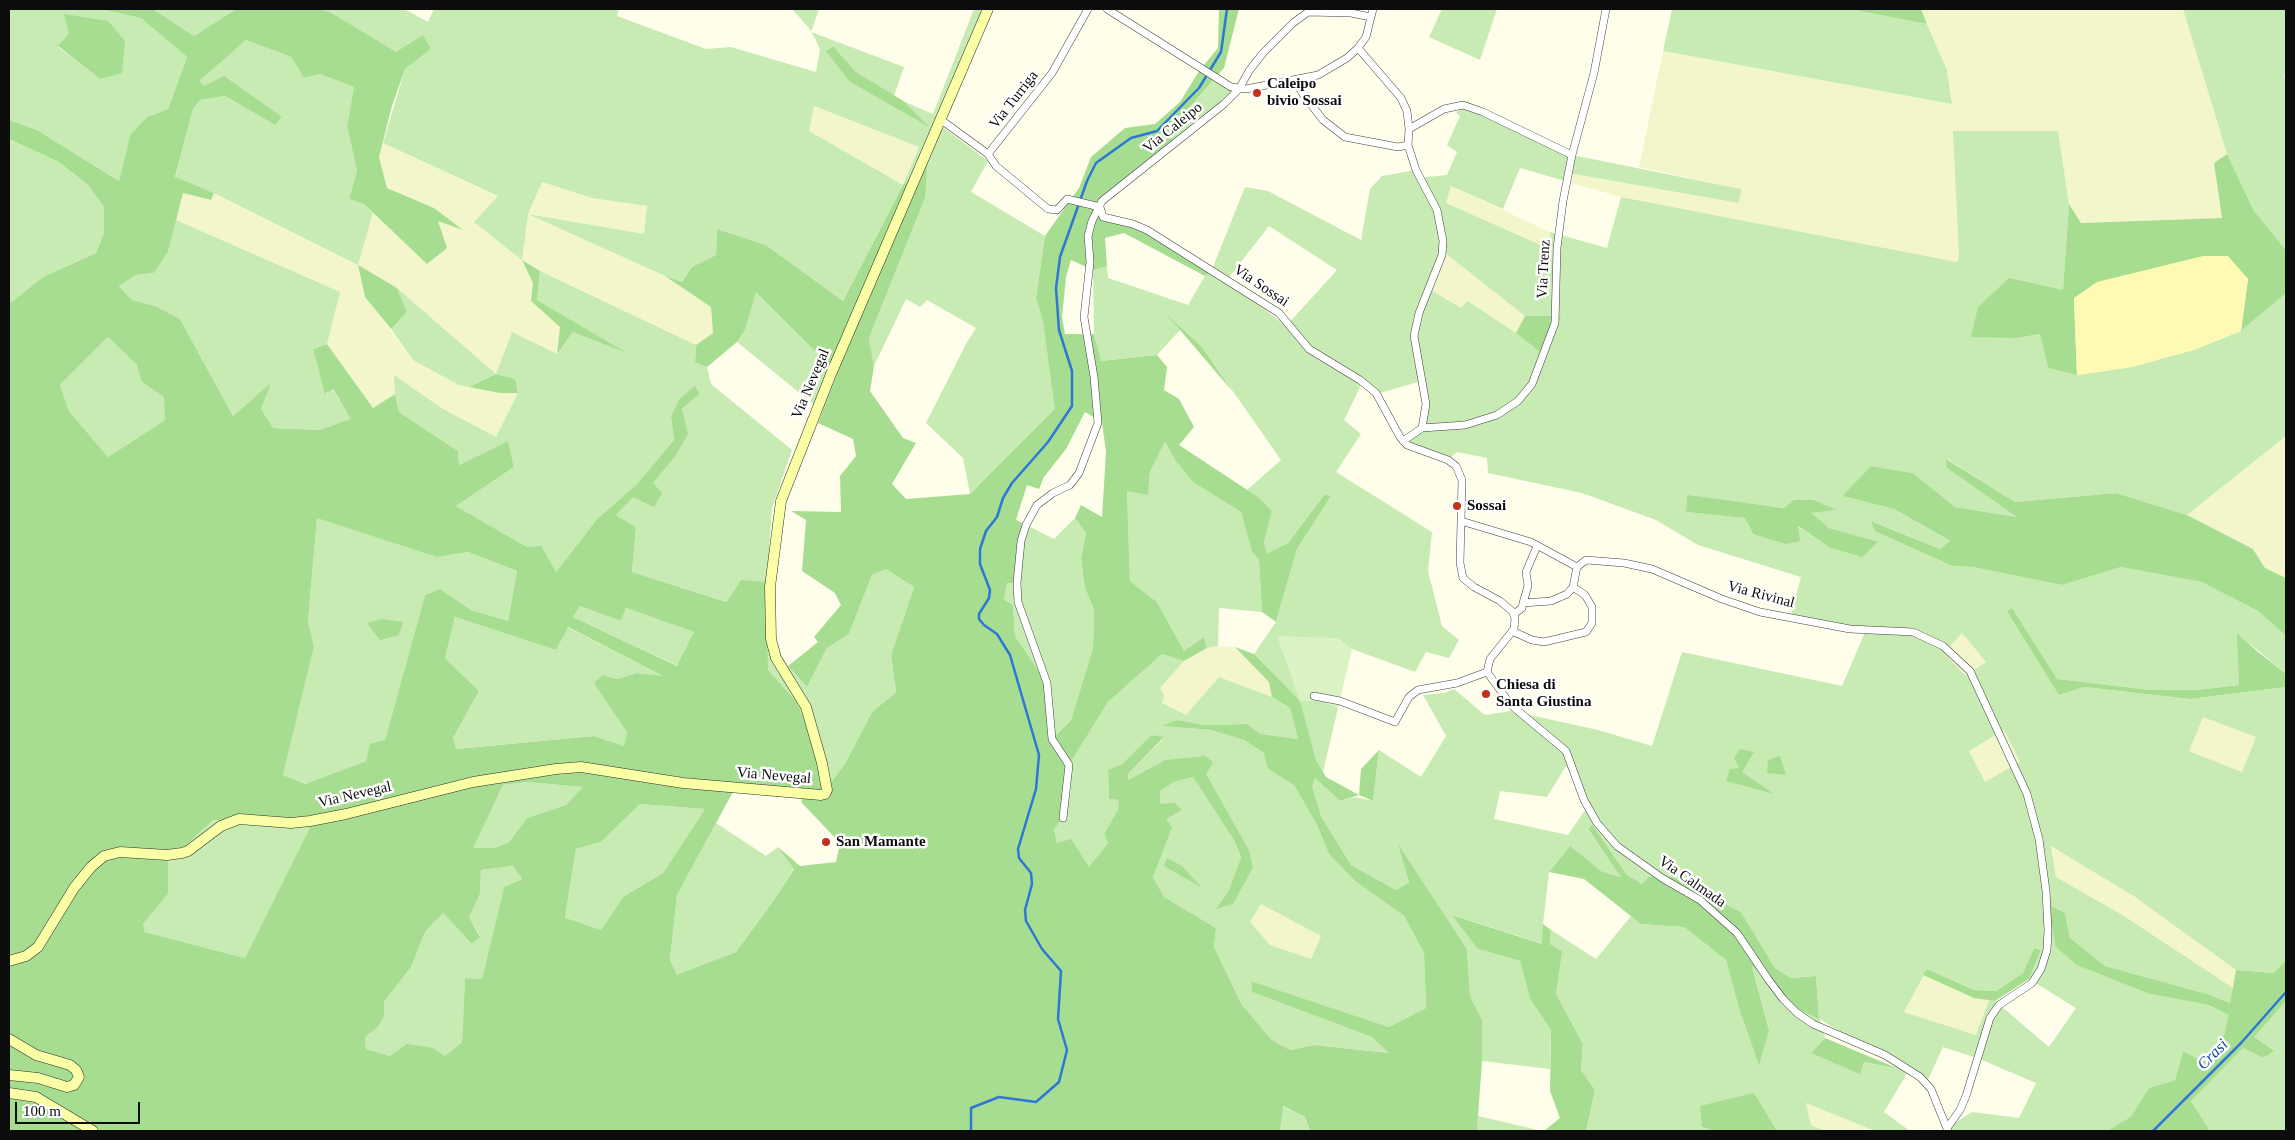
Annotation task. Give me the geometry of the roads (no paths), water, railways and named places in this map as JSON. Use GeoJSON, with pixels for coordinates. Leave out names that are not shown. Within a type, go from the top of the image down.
{"type":"FeatureCollection","features":[{"type":"Feature","properties":{"kind":"main road","name":"Via Nevegal"},"geometry":{"type":"LineString","coordinates":[[9,961],[26,956],[38,947],[74,888],[91,866],[104,856],[120,852],[167,855],[182,853],[188,851],[221,826],[240,819],[292,823],[310,821],[346,814],[473,782],[581,767],[683,783],[822,796],[825,794],[827,790],[822,763],[806,707],[776,658],[771,640],[770,587],[779,510],[786,484],[820,401],[988,9]]}},
{"type":"Feature","properties":{"kind":"main road"},"geometry":{"type":"LineString","coordinates":[[9,1039],[36,1055],[65,1062],[76,1070],[79,1077],[76,1083],[68,1087],[38,1078],[9,1075]]}},
{"type":"Feature","properties":{"kind":"main road"},"geometry":{"type":"LineString","coordinates":[[9,1094],[36,1097],[93,1131]]}},
{"type":"Feature","properties":{"kind":"street","name":"Via Turriga"},"geometry":{"type":"LineString","coordinates":[[988,154],[1052,73],[1088,9]]}},
{"type":"Feature","properties":{"kind":"street"},"geometry":{"type":"LineString","coordinates":[[1108,9],[1231,87],[1239,89],[1318,75],[1347,58],[1366,37],[1373,9]]}},
{"type":"Feature","properties":{"kind":"street","name":"Via Trenz"},"geometry":{"type":"LineString","coordinates":[[1422,428],[1455,427],[1490,418],[1511,407],[1532,384],[1555,323],[1557,248],[1572,155],[1594,73],[1606,9]]}},
{"type":"Feature","properties":{"kind":"street","name":"Via Caleipo"},"geometry":{"type":"LineString","coordinates":[[1100,207],[1102,201],[1224,104],[1239,89],[1249,71],[1263,53],[1293,23],[1308,12],[1351,13],[1371,17]]}},
{"type":"Feature","properties":{"kind":"street"},"geometry":{"type":"LineString","coordinates":[[1314,696],[1340,701],[1395,722],[1409,697],[1418,690],[1457,683],[1487,672],[1490,660],[1512,631],[1515,622],[1514,614],[1500,601],[1474,587],[1463,578],[1460,563],[1462,480],[1456,466],[1448,460],[1412,448],[1403,441],[1422,428],[1426,404],[1414,336],[1419,313],[1442,255],[1442,242],[1436,210],[1416,170],[1408,145],[1407,111],[1401,98],[1358,48]]}},
{"type":"Feature","properties":{"kind":"street"},"geometry":{"type":"LineString","coordinates":[[1295,80],[1302,94],[1323,120],[1345,137],[1398,147],[1408,145]]}},
{"type":"Feature","properties":{"kind":"street"},"geometry":{"type":"LineString","coordinates":[[1409,129],[1444,109],[1463,105],[1474,108],[1572,155]]}},
{"type":"Feature","properties":{"kind":"street"},"geometry":{"type":"LineString","coordinates":[[940,119],[988,154],[996,166],[1048,209],[1057,210],[1064,201],[1072,200],[1100,207],[1089,230],[1090,262],[1084,316],[1094,377],[1098,423],[1079,473],[1070,485],[1053,493],[1038,505],[1026,525],[1021,541],[1017,583],[1018,602],[1047,683],[1052,739],[1069,765],[1063,818]]}},
{"type":"Feature","properties":{"kind":"street","name":"Via Sossai"},"geometry":{"type":"LineString","coordinates":[[1100,207],[1103,217],[1134,224],[1147,230],[1279,313],[1309,349],[1360,380],[1376,394],[1403,441]]}},
{"type":"Feature","properties":{"kind":"street"},"geometry":{"type":"LineString","coordinates":[[1461,520],[1538,546],[1577,567],[1573,587],[1567,594],[1555,599],[1523,604]]}},
{"type":"Feature","properties":{"kind":"street"},"geometry":{"type":"LineString","coordinates":[[1514,614],[1523,604],[1528,586],[1526,572],[1538,546]]}},
{"type":"Feature","properties":{"kind":"street","name":"Via Rivinal"},"geometry":{"type":"LineString","coordinates":[[1577,567],[1586,560],[1624,563],[1658,572],[1752,610],[1850,629],[1913,632],[1943,646]]}},
{"type":"Feature","properties":{"kind":"street"},"geometry":{"type":"LineString","coordinates":[[1512,631],[1532,640],[1544,642],[1582,635],[1592,624],[1592,607],[1585,595],[1573,587]]}},
{"type":"Feature","properties":{"kind":"street","name":"Via Calmada"},"geometry":{"type":"LineString","coordinates":[[1943,646],[1970,671],[2027,794],[2039,839],[2046,891],[2048,930],[2047,950],[2041,969],[2032,983],[1999,1005],[1990,1018],[1966,1096],[1948,1130]]}},
{"type":"Feature","properties":{"kind":"street","name":"Via Calmada"},"geometry":{"type":"LineString","coordinates":[[1487,672],[1503,696],[1524,717],[1566,751],[1587,807],[1597,824],[1617,846],[1662,878],[1700,900],[1737,933],[1783,999],[1797,1013],[1813,1024],[1892,1058],[1920,1077],[1931,1089],[1948,1130]]}},
{"type":"Feature","properties":{"kind":"waterway"},"geometry":{"type":"LineString","coordinates":[[971,1131],[971,1108],[999,1097],[1036,1102],[1059,1082],[1067,1050],[1058,1019],[1061,971],[1042,949],[1026,921],[1025,910],[1032,884],[1031,873],[1019,858],[1018,849],[1036,789],[1039,755],[1010,655],[997,634],[979,619],[979,614],[989,598],[990,590],[980,564],[980,549],[986,531],[997,517],[1003,498],[1012,483],[1048,442],[1072,406],[1072,371],[1059,330],[1056,288],[1060,257],[1087,181],[1096,163],[1131,138],[1157,131],[1199,88],[1221,52],[1227,9]]}},
{"type":"Feature","properties":{"kind":"waterway","name":"Crasi"},"geometry":{"type":"LineString","coordinates":[[2153,1131],[2241,1043],[2286,992]]}},
{"type":"Feature","properties":{"kind":"place","name":"Caleipo bivio Sossai"},"geometry":{"type":"Point","coordinates":[1257,93]}},
{"type":"Feature","properties":{"kind":"place","name":"Sossai"},"geometry":{"type":"Point","coordinates":[1457,506]}},
{"type":"Feature","properties":{"kind":"place","name":"Chiesa di Santa Giustina"},"geometry":{"type":"Point","coordinates":[1486,694]}},
{"type":"Feature","properties":{"kind":"place","name":"San Mamante"},"geometry":{"type":"Point","coordinates":[826,842]}}]}
